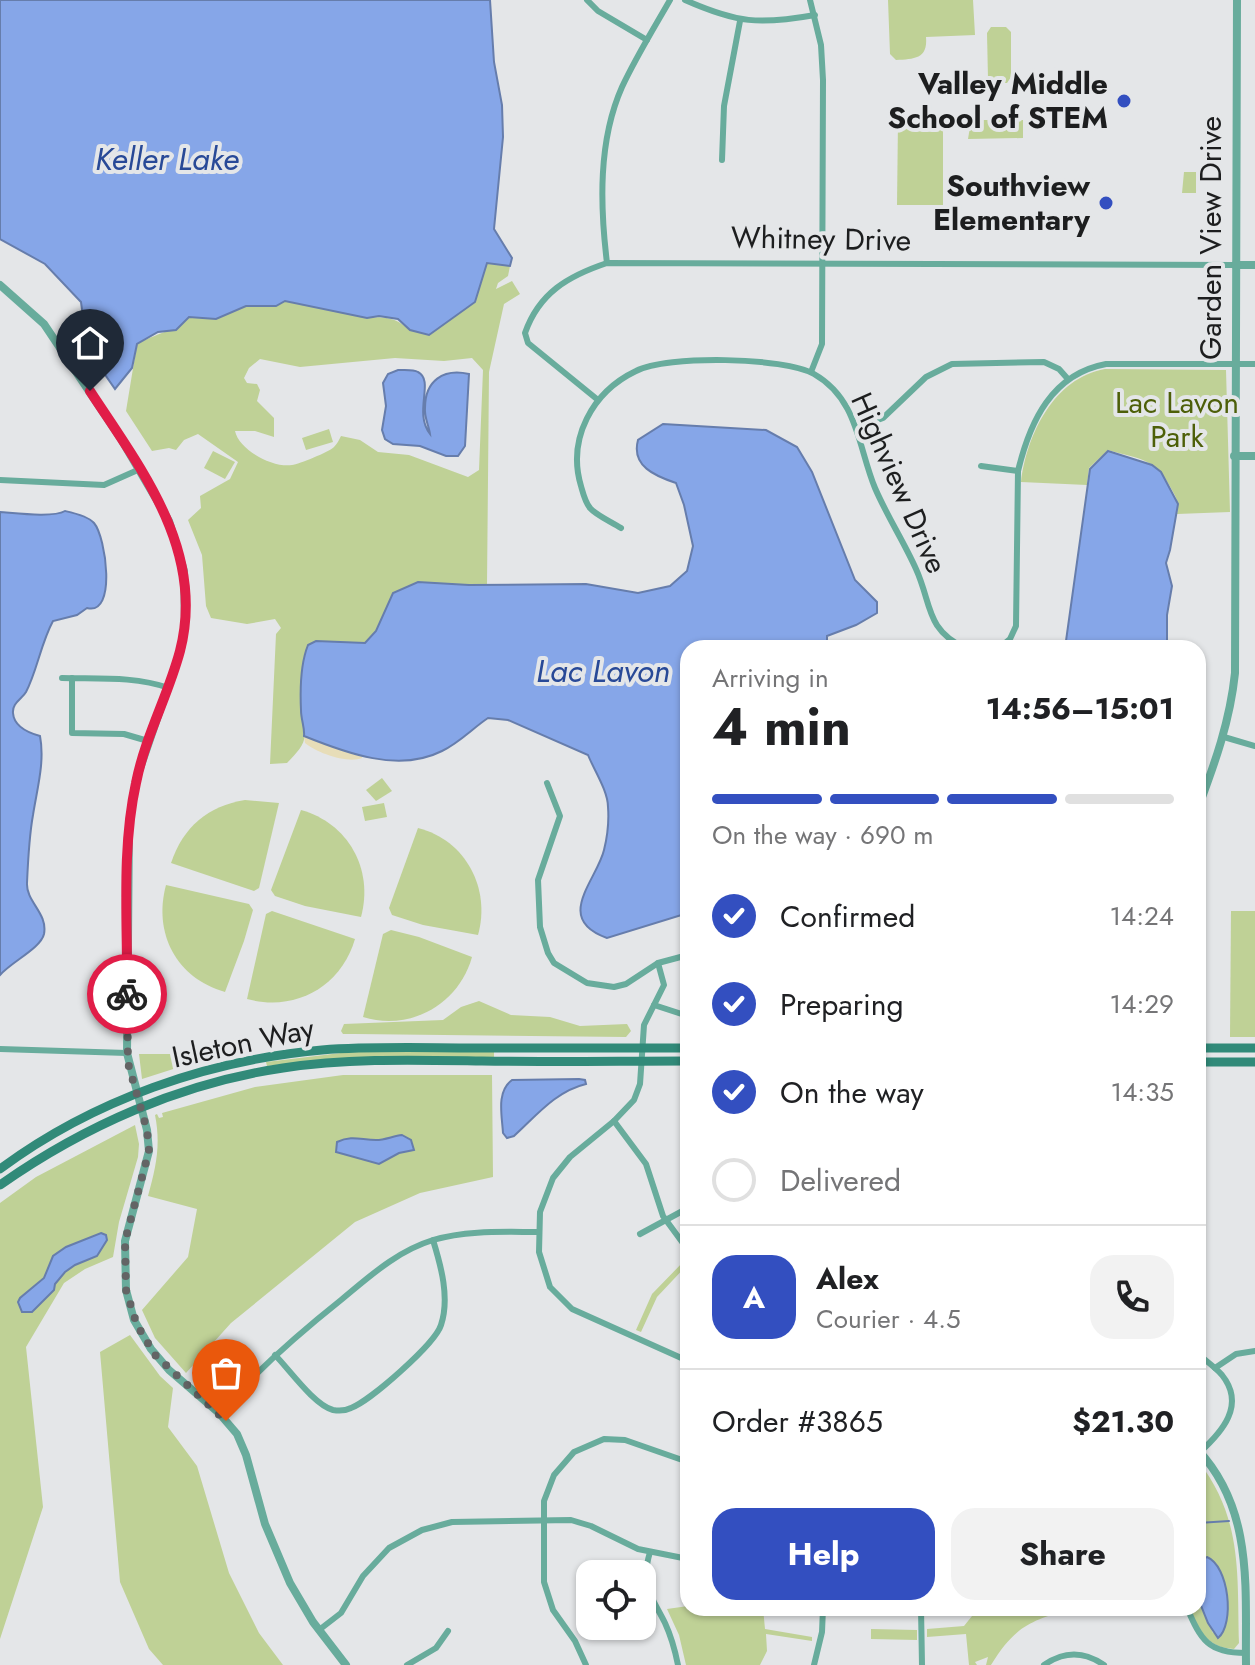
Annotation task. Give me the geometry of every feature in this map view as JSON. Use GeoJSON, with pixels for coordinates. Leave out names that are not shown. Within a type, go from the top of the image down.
{"type":"FeatureCollection","features":[{"type":"Feature","properties":{"kind":"main road","name":"Isleton Way"},"geometry":{"type":"LineString","coordinates":[[0,1169],[61,1130],[193,1075],[278,1055],[341,1049],[680,1048]]}},
{"type":"Feature","properties":{"kind":"main road"},"geometry":{"type":"LineString","coordinates":[[1206,1048],[1255,1048]]}},
{"type":"Feature","properties":{"kind":"main road","name":"Isleton Way"},"geometry":{"type":"LineString","coordinates":[[0,1185],[138,1100],[283,1068],[366,1061],[680,1061]]}},
{"type":"Feature","properties":{"kind":"main road"},"geometry":{"type":"LineString","coordinates":[[1206,1062],[1255,1062]]}},
{"type":"Feature","properties":{"kind":"street"},"geometry":{"type":"LineString","coordinates":[[587,0],[598,11],[647,40]]}},
{"type":"Feature","properties":{"kind":"street"},"geometry":{"type":"LineString","coordinates":[[607,263],[602,224],[607,138],[621,89],[670,0]]}},
{"type":"Feature","properties":{"kind":"street"},"geometry":{"type":"LineString","coordinates":[[685,0],[740,21],[776,22],[815,15]]}},
{"type":"Feature","properties":{"kind":"street"},"geometry":{"type":"LineString","coordinates":[[810,0],[815,15],[823,80],[822,344],[811,372]]}},
{"type":"Feature","properties":{"kind":"street","name":"Garden View Drive"},"geometry":{"type":"LineString","coordinates":[[1206,786],[1224,737],[1235,673],[1237,0]]}},
{"type":"Feature","properties":{"kind":"street"},"geometry":{"type":"LineString","coordinates":[[722,160],[724,106],[740,21]]}},
{"type":"Feature","properties":{"kind":"street","name":"Whitney Drive"},"geometry":{"type":"LineString","coordinates":[[598,400],[528,343],[525,333],[544,298],[559,284],[580,272],[607,263],[1255,265]]}},
{"type":"Feature","properties":{"kind":"street"},"geometry":{"type":"LineString","coordinates":[[0,285],[44,324],[140,469],[169,521],[184,571],[185,623],[169,688],[136,780],[129,825],[127,1053],[149,1151],[124,1248],[125,1285],[131,1310],[155,1355],[219,1413],[241,1441],[258,1505],[275,1551],[290,1583],[319,1630],[346,1665]]}},
{"type":"Feature","properties":{"kind":"street","name":"Highview Drive"},"geometry":{"type":"LineString","coordinates":[[621,528],[591,510],[578,474],[576,454],[587,415],[598,400],[632,372],[666,362],[776,362],[811,372],[840,396],[857,428],[874,487],[917,571],[933,620],[949,640]]}},
{"type":"Feature","properties":{"kind":"street"},"geometry":{"type":"LineString","coordinates":[[857,428],[883,418],[926,377],[952,364],[1044,362],[1059,369],[1067,378]]}},
{"type":"Feature","properties":{"kind":"street"},"geometry":{"type":"LineString","coordinates":[[1009,640],[1016,626],[1018,471],[1033,425],[1052,394],[1067,378],[1085,368],[1106,364],[1255,364]]}},
{"type":"Feature","properties":{"kind":"street"},"geometry":{"type":"LineString","coordinates":[[1234,456],[1255,456]]}},
{"type":"Feature","properties":{"kind":"street"},"geometry":{"type":"LineString","coordinates":[[981,466],[1018,471]]}},
{"type":"Feature","properties":{"kind":"street"},"geometry":{"type":"LineString","coordinates":[[0,480],[104,485],[140,469]]}},
{"type":"Feature","properties":{"kind":"street"},"geometry":{"type":"LineString","coordinates":[[62,678],[137,680],[169,688]]}},
{"type":"Feature","properties":{"kind":"street"},"geometry":{"type":"LineString","coordinates":[[72,678],[72,733],[124,734],[148,741]]}},
{"type":"Feature","properties":{"kind":"street"},"geometry":{"type":"LineString","coordinates":[[1224,737],[1255,746]]}},
{"type":"Feature","properties":{"kind":"street"},"geometry":{"type":"LineString","coordinates":[[547,783],[560,816],[538,880],[540,927],[554,963],[571,976],[602,987],[626,984],[658,963],[680,957]]}},
{"type":"Feature","properties":{"kind":"street"},"geometry":{"type":"LineString","coordinates":[[658,963],[664,985],[644,1025],[640,1084],[634,1100],[559,1169],[543,1200],[538,1232],[539,1252],[544,1276],[567,1305],[680,1357]]}},
{"type":"Feature","properties":{"kind":"street"},"geometry":{"type":"LineString","coordinates":[[654,1005],[680,1013]]}},
{"type":"Feature","properties":{"kind":"street"},"geometry":{"type":"LineString","coordinates":[[0,1049],[127,1053]]}},
{"type":"Feature","properties":{"kind":"street"},"geometry":{"type":"LineString","coordinates":[[614,1121],[649,1169],[665,1221],[680,1240]]}},
{"type":"Feature","properties":{"kind":"street"},"geometry":{"type":"LineString","coordinates":[[640,1234],[680,1213]]}},
{"type":"Feature","properties":{"kind":"street"},"geometry":{"type":"LineString","coordinates":[[219,1413],[275,1355],[382,1266],[404,1252],[433,1240],[468,1233],[538,1232]]}},
{"type":"Feature","properties":{"kind":"street"},"geometry":{"type":"LineString","coordinates":[[275,1355],[327,1408],[338,1411],[354,1407],[422,1352],[438,1331],[444,1312],[443,1288],[433,1240]]}},
{"type":"Feature","properties":{"kind":"street"},"geometry":{"type":"LineString","coordinates":[[1215,1368],[1236,1354],[1255,1351]]}},
{"type":"Feature","properties":{"kind":"street"},"geometry":{"type":"LineString","coordinates":[[1206,1361],[1227,1382],[1231,1408],[1223,1430],[1206,1445]]}},
{"type":"Feature","properties":{"kind":"street"},"geometry":{"type":"LineString","coordinates":[[586,1665],[578,1646],[553,1610],[545,1589],[545,1495],[558,1469],[574,1452],[591,1443],[618,1439],[680,1459]]}},
{"type":"Feature","properties":{"kind":"street"},"geometry":{"type":"LineString","coordinates":[[1206,1461],[1225,1487],[1239,1522],[1244,1554],[1246,1665]]}},
{"type":"Feature","properties":{"kind":"street"},"geometry":{"type":"LineString","coordinates":[[319,1630],[341,1613],[357,1584],[375,1561],[405,1538],[452,1522],[564,1519],[584,1523],[621,1542],[650,1552],[680,1558]]}},
{"type":"Feature","properties":{"kind":"street"},"geometry":{"type":"LineString","coordinates":[[650,1552],[646,1570],[647,1589],[671,1638],[678,1665]]}},
{"type":"Feature","properties":{"kind":"street"},"geometry":{"type":"LineString","coordinates":[[814,1665],[823,1616]]}},
{"type":"Feature","properties":{"kind":"street"},"geometry":{"type":"LineString","coordinates":[[921,1616],[922,1665]]}},
{"type":"Feature","properties":{"kind":"street"},"geometry":{"type":"LineString","coordinates":[[1191,1616],[1198,1633],[1208,1644],[1228,1653],[1246,1653]]}},
{"type":"Feature","properties":{"kind":"street"},"geometry":{"type":"LineString","coordinates":[[407,1665],[436,1648],[448,1631]]}},
{"type":"Feature","properties":{"kind":"street"},"geometry":{"type":"LineString","coordinates":[[1044,1665],[1060,1656],[1076,1654],[1094,1658],[1104,1665]]}},
{"type":"Feature","properties":{"kind":"green space"},"geometry":{"type":"Polygon","coordinates":[[[888,0],[973,0],[975,35],[926,37],[922,54],[896,60],[890,54],[888,0]]]}},
{"type":"Feature","properties":{"kind":"green space"},"geometry":{"type":"Polygon","coordinates":[[[991,27],[1006,27],[1011,32],[1011,77],[1007,83],[992,83],[988,79],[987,33],[991,27]]]}},
{"type":"Feature","properties":{"kind":"green space"},"geometry":{"type":"Polygon","coordinates":[[[898,120],[943,121],[943,205],[897,205],[898,120]]]}},
{"type":"Feature","properties":{"kind":"green space"},"geometry":{"type":"Polygon","coordinates":[[[978,120],[1023,120],[1023,138],[968,139],[970,127],[978,120]]]}},
{"type":"Feature","properties":{"kind":"green space"},"geometry":{"type":"Polygon","coordinates":[[[1184,172],[1196,172],[1196,193],[1182,193],[1184,172]]]}},
{"type":"Feature","properties":{"kind":"green space"},"geometry":{"type":"Polygon","coordinates":[[[487,263],[510,266],[508,276],[498,283],[496,289],[512,281],[520,294],[504,304],[489,372],[487,585],[393,593],[376,631],[365,643],[316,641],[302,723],[304,740],[287,763],[270,764],[276,634],[281,628],[275,619],[247,624],[211,618],[206,606],[202,555],[188,520],[201,508],[200,496],[230,479],[238,462],[198,434],[184,440],[176,450],[152,451],[126,411],[137,344],[189,317],[216,319],[246,306],[276,306],[285,301],[367,318],[390,319],[410,330],[475,302],[487,263]],[[395,358],[300,367],[260,359],[249,368],[244,378],[247,383],[257,384],[260,390],[257,401],[274,418],[274,437],[255,431],[235,431],[250,451],[276,464],[292,465],[314,458],[334,447],[341,436],[360,440],[378,452],[409,455],[468,477],[479,470],[483,370],[472,358],[444,361],[395,358]]]}},
{"type":"Feature","properties":{"kind":"green space","name":"Lac Lavon Park"},"geometry":{"type":"Polygon","coordinates":[[[1105,369],[1226,370],[1230,512],[1177,514],[1176,499],[1166,479],[1153,465],[1108,450],[1089,468],[1087,485],[1021,482],[1029,445],[1046,411],[1071,384],[1087,374],[1105,369]]]}},
{"type":"Feature","properties":{"kind":"green space"},"geometry":{"type":"Polygon","coordinates":[[[329,429],[333,442],[306,450],[302,438],[329,429]]]}},
{"type":"Feature","properties":{"kind":"green space"},"geometry":{"type":"Polygon","coordinates":[[[213,451],[235,462],[225,479],[204,468],[213,451]]]}},
{"type":"Feature","properties":{"kind":"green space"},"geometry":{"type":"Polygon","coordinates":[[[382,778],[392,791],[376,801],[366,790],[382,778]]]}},
{"type":"Feature","properties":{"kind":"green space"},"geometry":{"type":"Polygon","coordinates":[[[245,800],[279,803],[259,888],[254,891],[171,863],[182,839],[199,820],[220,807],[245,800]]]}},
{"type":"Feature","properties":{"kind":"green space"},"geometry":{"type":"Polygon","coordinates":[[[384,803],[387,817],[365,821],[362,807],[384,803]]]}},
{"type":"Feature","properties":{"kind":"green space"},"geometry":{"type":"Polygon","coordinates":[[[301,810],[332,825],[354,850],[364,882],[361,917],[305,906],[275,896],[271,890],[301,810]]]}},
{"type":"Feature","properties":{"kind":"green space"},"geometry":{"type":"Polygon","coordinates":[[[418,828],[449,843],[471,869],[481,901],[478,935],[423,925],[392,915],[389,908],[418,828]]]}},
{"type":"Feature","properties":{"kind":"green space"},"geometry":{"type":"Polygon","coordinates":[[[166,885],[249,904],[253,910],[225,992],[193,976],[172,951],[163,920],[166,885]]]}},
{"type":"Feature","properties":{"kind":"green space"},"geometry":{"type":"Polygon","coordinates":[[[272,911],[355,939],[348,956],[327,983],[314,992],[282,1002],[247,999],[266,914],[272,911]]]}},
{"type":"Feature","properties":{"kind":"green space"},"geometry":{"type":"Polygon","coordinates":[[[1231,911],[1255,911],[1255,1037],[1230,1037],[1231,911]]]}},
{"type":"Feature","properties":{"kind":"green space"},"geometry":{"type":"Polygon","coordinates":[[[391,930],[472,957],[466,974],[444,1001],[415,1017],[381,1021],[363,1017],[383,934],[391,930]]]}},
{"type":"Feature","properties":{"kind":"green space"},"geometry":{"type":"Polygon","coordinates":[[[479,1001],[511,1015],[550,1017],[580,1026],[627,1024],[631,1031],[626,1037],[343,1034],[341,1031],[344,1024],[443,1020],[461,1007],[479,1001]]]}},
{"type":"Feature","properties":{"kind":"green space"},"geometry":{"type":"Polygon","coordinates":[[[349,1052],[494,1052],[494,1057],[352,1059],[267,1066],[266,1062],[349,1052]]]}},
{"type":"Feature","properties":{"kind":"green space"},"geometry":{"type":"Polygon","coordinates":[[[139,1054],[201,1054],[193,1056],[189,1064],[142,1079],[139,1054]]]}},
{"type":"Feature","properties":{"kind":"green space"},"geometry":{"type":"Polygon","coordinates":[[[343,1075],[492,1075],[493,1177],[420,1193],[355,1222],[231,1323],[186,1373],[155,1338],[142,1310],[188,1257],[197,1209],[148,1196],[157,1156],[155,1115],[163,1117],[162,1113],[255,1087],[343,1075]]]}},
{"type":"Feature","properties":{"kind":"green space"},"geometry":{"type":"Polygon","coordinates":[[[135,1125],[138,1157],[119,1222],[113,1257],[85,1269],[64,1283],[26,1347],[43,1507],[0,1639],[0,1203],[36,1177],[135,1125]]]}},
{"type":"Feature","properties":{"kind":"green space"},"geometry":{"type":"Polygon","coordinates":[[[680,1265],[680,1273],[657,1297],[641,1332],[636,1330],[652,1294],[680,1265]]]}},
{"type":"Feature","properties":{"kind":"green space"},"geometry":{"type":"Polygon","coordinates":[[[130,1335],[160,1376],[173,1388],[168,1427],[197,1466],[229,1573],[259,1633],[283,1665],[163,1665],[149,1649],[120,1582],[100,1352],[130,1335]]]}},
{"type":"Feature","properties":{"kind":"green space"},"geometry":{"type":"Polygon","coordinates":[[[1206,1472],[1223,1504],[1235,1548],[1239,1643],[1234,1649],[1211,1641],[1194,1616],[1206,1616],[1213,1633],[1224,1631],[1226,1590],[1206,1576],[1206,1472]]]}},
{"type":"Feature","properties":{"kind":"green space"},"geometry":{"type":"Polygon","coordinates":[[[680,1607],[680,1616],[764,1616],[765,1629],[812,1637],[812,1641],[766,1634],[767,1651],[760,1665],[686,1665],[679,1635],[667,1609],[680,1607]]]}},
{"type":"Feature","properties":{"kind":"green space"},"geometry":{"type":"Polygon","coordinates":[[[972,1616],[1048,1616],[1016,1633],[991,1665],[986,1665],[988,1657],[975,1662],[977,1665],[969,1665],[966,1634],[927,1637],[927,1629],[964,1626],[972,1616]]]}},
{"type":"Feature","properties":{"kind":"green space"},"geometry":{"type":"Polygon","coordinates":[[[871,1629],[917,1630],[917,1640],[871,1639],[871,1629]]]}},
{"type":"Feature","properties":{"kind":"sand"},"geometry":{"type":"Polygon","coordinates":[[[304,736],[335,748],[363,754],[362,758],[349,760],[325,754],[305,743],[304,736]]]}},
{"type":"Feature","properties":{"kind":"water","name":"Keller Lake"},"geometry":{"type":"Polygon","coordinates":[[[0,0],[490,0],[503,137],[494,229],[512,258],[510,266],[487,263],[475,302],[429,335],[410,330],[398,319],[367,318],[285,301],[276,306],[246,306],[216,319],[189,317],[176,330],[158,332],[137,344],[132,368],[115,389],[81,340],[81,302],[45,264],[0,239],[0,0]]]}},
{"type":"Feature","properties":{"kind":"water"},"geometry":{"type":"Polygon","coordinates":[[[398,370],[414,370],[423,376],[423,416],[430,434],[425,415],[428,390],[444,375],[469,374],[465,446],[458,456],[446,456],[420,446],[393,444],[385,439],[382,430],[386,406],[383,383],[388,374],[398,370]]]}},
{"type":"Feature","properties":{"kind":"water","name":"Lac Lavon"},"geometry":{"type":"Polygon","coordinates":[[[663,424],[766,430],[797,447],[812,472],[855,580],[877,602],[877,613],[827,636],[827,640],[680,640],[680,915],[607,938],[591,930],[580,910],[604,850],[608,823],[606,794],[588,755],[508,720],[488,718],[448,748],[425,757],[391,760],[355,754],[304,736],[301,685],[308,645],[316,641],[365,643],[376,631],[393,593],[418,582],[586,584],[638,593],[670,586],[687,571],[693,546],[676,483],[646,469],[638,457],[638,440],[663,424]]]}},
{"type":"Feature","properties":{"kind":"water"},"geometry":{"type":"Polygon","coordinates":[[[1108,451],[1152,465],[1161,472],[1178,504],[1166,563],[1172,586],[1167,640],[1066,640],[1090,469],[1108,451]]]}},
{"type":"Feature","properties":{"kind":"water"},"geometry":{"type":"Polygon","coordinates":[[[65,511],[81,515],[94,523],[105,558],[106,588],[96,607],[53,621],[30,684],[13,710],[19,726],[40,736],[41,766],[27,883],[30,896],[43,920],[44,934],[37,944],[0,975],[0,512],[43,515],[65,511]]]}},
{"type":"Feature","properties":{"kind":"water"},"geometry":{"type":"Polygon","coordinates":[[[512,1080],[585,1080],[586,1084],[556,1098],[514,1136],[507,1138],[503,1133],[502,1097],[512,1080]]]}},
{"type":"Feature","properties":{"kind":"water"},"geometry":{"type":"Polygon","coordinates":[[[402,1135],[411,1140],[414,1150],[399,1153],[379,1164],[336,1152],[337,1142],[342,1140],[379,1140],[402,1135]]]}},
{"type":"Feature","properties":{"kind":"water"},"geometry":{"type":"Polygon","coordinates":[[[101,1233],[106,1235],[107,1240],[97,1256],[65,1272],[54,1290],[32,1312],[22,1312],[18,1302],[20,1298],[44,1278],[53,1256],[66,1247],[101,1233]]]}},
{"type":"Feature","properties":{"kind":"water"},"geometry":{"type":"Polygon","coordinates":[[[1206,1558],[1220,1571],[1227,1596],[1227,1621],[1218,1638],[1205,1616],[1206,1558]]]}},
{"type":"Feature","properties":{"kind":"waterway"},"geometry":{"type":"LineString","coordinates":[[1206,1522],[1229,1521]]}},
{"type":"Feature","properties":{"kind":"way so far"},"geometry":{"type":"LineString","coordinates":[[127,994],[128,1063],[147,1130],[149,1151],[125,1241],[123,1262],[126,1290],[132,1315],[155,1355],[226,1421]]}},
{"type":"Feature","properties":{"kind":"place","name":"Valley Middle School of STEM"},"geometry":{"type":"Point","coordinates":[1124,101]}},
{"type":"Feature","properties":{"kind":"place","name":"Southview Elementary"},"geometry":{"type":"Point","coordinates":[1106,203]}},
{"type":"Feature","properties":{"kind":"route"},"geometry":{"type":"LineString","coordinates":[[90,391],[169,521],[184,571],[186,599],[181,649],[148,741],[132,803],[129,825],[127,994]]}}]}
